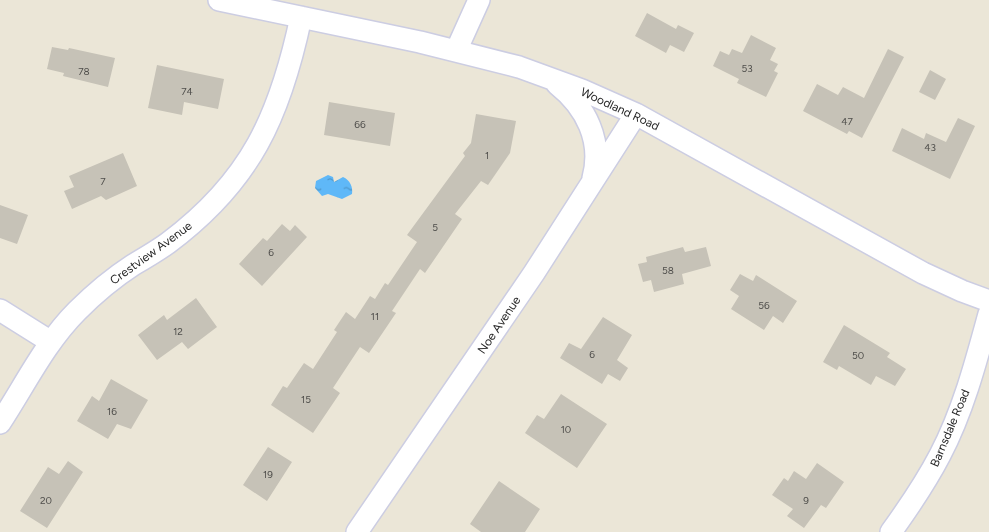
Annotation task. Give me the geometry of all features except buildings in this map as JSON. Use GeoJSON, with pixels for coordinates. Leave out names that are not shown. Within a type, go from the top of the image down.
{"type":"FeatureCollection","features":[{"type":"Feature","properties":{"kind":"street","name":"Woodland Road"},"geometry":{"type":"LineString","coordinates":[[219,0],[456,51],[519,67],[550,78],[636,114],[923,273],[989,301]]}},
{"type":"Feature","properties":{"kind":"street"},"geometry":{"type":"LineString","coordinates":[[456,51],[479,0]]}},
{"type":"Feature","properties":{"kind":"street","name":"Crestview Avenue"},"geometry":{"type":"LineString","coordinates":[[0,423],[51,342],[97,292],[131,266],[167,244],[200,217],[230,186],[262,138],[280,99],[301,17]]}},
{"type":"Feature","properties":{"kind":"street"},"geometry":{"type":"LineString","coordinates":[[550,78],[568,93],[580,107],[592,130],[595,141],[596,166],[592,183]]}},
{"type":"Feature","properties":{"kind":"street","name":"Noe Avenue"},"geometry":{"type":"LineString","coordinates":[[357,532],[534,273],[636,114]]}},
{"type":"Feature","properties":{"kind":"street"},"geometry":{"type":"LineString","coordinates":[[0,310],[51,342]]}},
{"type":"Feature","properties":{"kind":"street","name":"Barnsdale Road"},"geometry":{"type":"LineString","coordinates":[[891,532],[920,491],[941,454],[958,414],[989,314]]}},
{"type":"Feature","properties":{"kind":"water"},"geometry":{"type":"Polygon","coordinates":[[[328,175],[333,177],[334,182],[343,177],[345,178],[350,184],[352,194],[342,199],[328,194],[322,196],[315,188],[316,181],[328,175]]]}}]}
